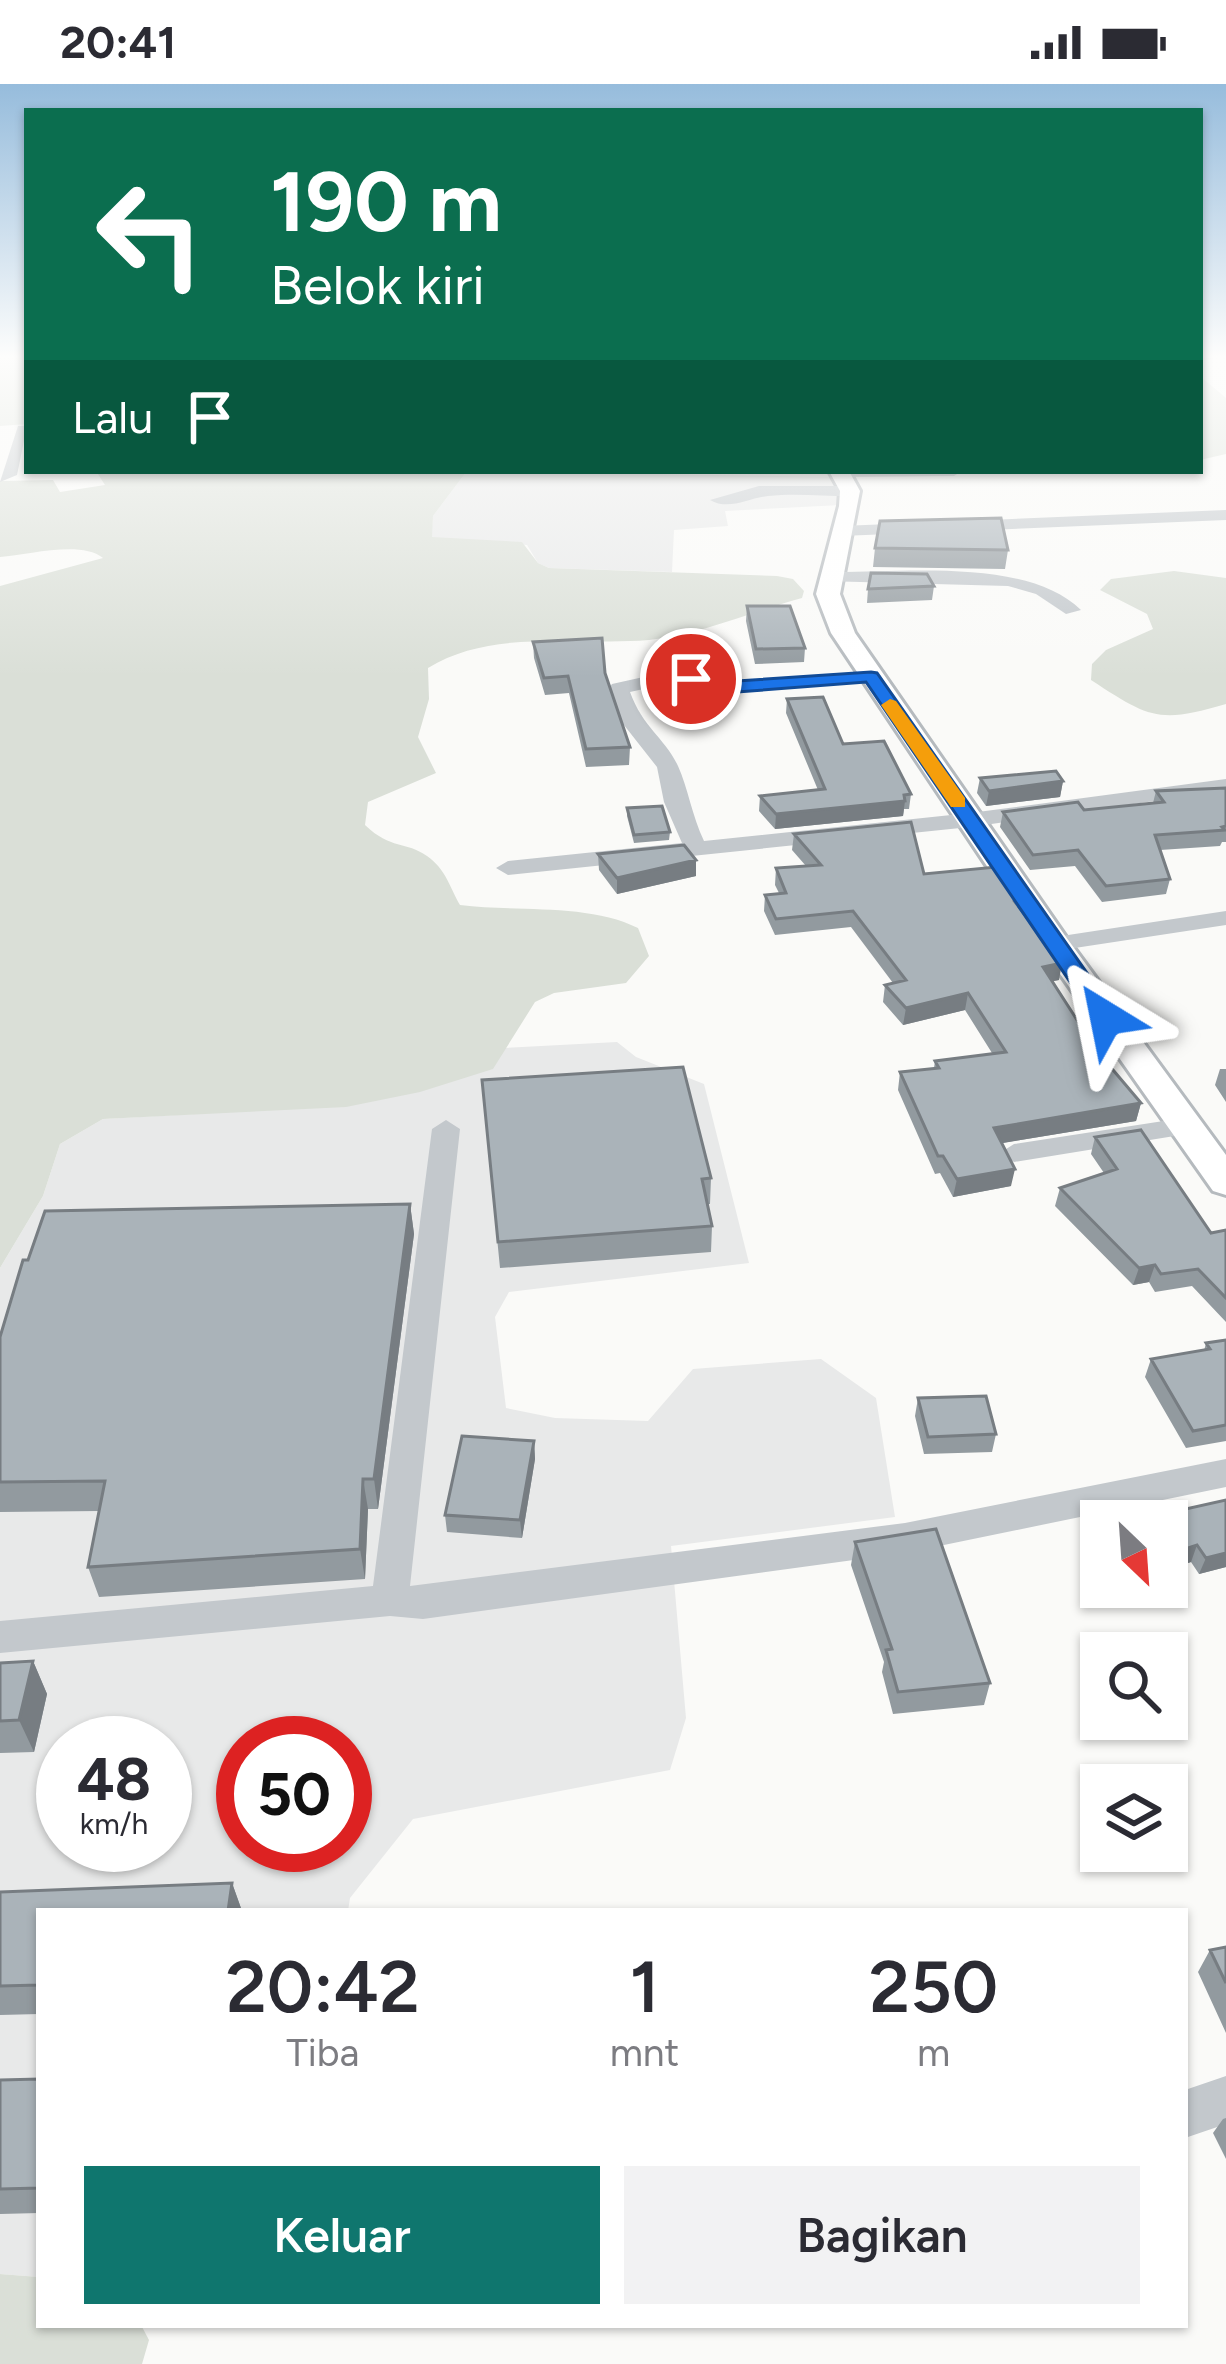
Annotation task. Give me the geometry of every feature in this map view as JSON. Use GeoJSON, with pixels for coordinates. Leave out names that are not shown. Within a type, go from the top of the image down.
{"type":"FeatureCollection","features":[{"type":"Feature","properties":{"kind":"main road"},"geometry":{"type":"LineString","coordinates":[[843,478],[841,531],[830,577],[832,608],[871,677],[1226,1182]]}},
{"type":"Feature","properties":{"kind":"street"},"geometry":{"type":"LineString","coordinates":[[718,500],[843,478],[906,474]]}},
{"type":"Feature","properties":{"kind":"street"},"geometry":{"type":"LineString","coordinates":[[841,531],[1226,515]]}},
{"type":"Feature","properties":{"kind":"street"},"geometry":{"type":"LineString","coordinates":[[830,577],[1009,581],[1042,590],[1072,610]]}},
{"type":"Feature","properties":{"kind":"street"},"geometry":{"type":"LineString","coordinates":[[695,847],[675,802],[668,766],[630,720],[619,688],[657,680],[737,687],[871,677]]}},
{"type":"Feature","properties":{"kind":"street"},"geometry":{"type":"LineString","coordinates":[[508,868],[970,820],[1226,785]]}},
{"type":"Feature","properties":{"kind":"street"},"geometry":{"type":"LineString","coordinates":[[1055,944],[1226,917]]}},
{"type":"Feature","properties":{"kind":"street"},"geometry":{"type":"LineString","coordinates":[[1014,1154],[1184,1127]]}},
{"type":"Feature","properties":{"kind":"street"},"geometry":{"type":"LineString","coordinates":[[391,1600],[446,1129]]}},
{"type":"Feature","properties":{"kind":"street"},"geometry":{"type":"LineString","coordinates":[[0,1637],[391,1600],[423,1603],[905,1538],[1226,1473]]}},
{"type":"Feature","properties":{"kind":"street"},"geometry":{"type":"LineString","coordinates":[[1188,2113],[1226,2101]]}},
{"type":"Feature","properties":{"kind":"shaded area"},"geometry":{"type":"Polygon","coordinates":[[[98,474],[465,474],[433,516],[432,537],[522,542],[538,563],[549,568],[777,576],[793,579],[804,591],[802,598],[668,637],[508,643],[453,656],[428,668],[429,699],[418,737],[436,773],[368,802],[365,825],[433,861],[460,905],[575,912],[638,928],[649,956],[626,983],[554,993],[535,1002],[493,1069],[420,1092],[346,1107],[103,1119],[60,1144],[43,1196],[0,1268],[0,586],[103,558],[68,549],[0,557],[0,481],[53,480],[60,492],[105,485],[98,474]]]}},
{"type":"Feature","properties":{"kind":"shaded area"},"geometry":{"type":"Polygon","coordinates":[[[465,474],[836,477],[841,505],[725,511],[728,526],[674,530],[672,572],[549,568],[538,563],[527,545],[431,538],[433,516],[465,474]]]}},
{"type":"Feature","properties":{"kind":"shaded area"},"geometry":{"type":"Polygon","coordinates":[[[1174,571],[1226,578],[1226,704],[1185,714],[1155,714],[1091,680],[1092,664],[1106,650],[1153,629],[1147,614],[1100,590],[1111,579],[1174,571]]]}},
{"type":"Feature","properties":{"kind":"shaded area"},"geometry":{"type":"Polygon","coordinates":[[[617,1042],[636,1057],[704,1084],[749,1263],[509,1292],[495,1317],[506,1408],[555,1418],[648,1421],[693,1369],[821,1359],[876,1398],[895,1517],[671,1546],[686,1718],[670,1770],[413,1819],[372,1870],[372,1716],[216,1716],[216,1872],[371,1872],[350,1898],[348,1908],[36,1908],[36,2277],[0,2274],[0,1268],[43,1196],[60,1144],[103,1119],[194,1114],[492,1069],[504,1048],[617,1042]]]}},
{"type":"Feature","properties":{"kind":"shaded area"},"geometry":{"type":"Polygon","coordinates":[[[0,2274],[36,2277],[36,2328],[143,2328],[149,2340],[142,2364],[0,2364],[0,2274]]]}},
{"type":"Feature","properties":{"kind":"building"},"geometry":{"type":"Polygon","coordinates":[[[1001,518],[1008,550],[875,548],[880,521],[1001,518]]]}},
{"type":"Feature","properties":{"kind":"building"},"geometry":{"type":"Polygon","coordinates":[[[871,573],[927,574],[934,586],[868,589],[871,573]]]}},
{"type":"Feature","properties":{"kind":"building"},"geometry":{"type":"Polygon","coordinates":[[[747,606],[790,606],[805,648],[756,649],[747,606]]]}},
{"type":"Feature","properties":{"kind":"building"},"geometry":{"type":"Polygon","coordinates":[[[602,638],[605,673],[630,747],[586,749],[568,676],[544,678],[533,642],[602,638]]]}},
{"type":"Feature","properties":{"kind":"building"},"geometry":{"type":"Polygon","coordinates":[[[823,697],[843,744],[884,741],[911,794],[904,795],[905,801],[776,814],[760,796],[825,789],[787,699],[823,697]]]}},
{"type":"Feature","properties":{"kind":"building"},"geometry":{"type":"Polygon","coordinates":[[[1056,771],[1063,781],[989,791],[980,778],[1056,771]]]}},
{"type":"Feature","properties":{"kind":"building"},"geometry":{"type":"Polygon","coordinates":[[[1226,788],[1225,830],[1155,835],[1170,879],[1106,886],[1078,850],[1033,855],[1003,812],[1078,802],[1084,810],[1164,802],[1156,791],[1226,788]]]}},
{"type":"Feature","properties":{"kind":"building"},"geometry":{"type":"Polygon","coordinates":[[[662,806],[670,832],[634,835],[627,808],[662,806]]]}},
{"type":"Feature","properties":{"kind":"building"},"geometry":{"type":"Polygon","coordinates":[[[911,822],[924,874],[996,867],[1019,902],[1015,902],[1062,963],[1043,967],[1097,1051],[1141,1103],[994,1128],[1015,1169],[957,1179],[943,1156],[938,1156],[900,1072],[939,1068],[935,1061],[1006,1052],[968,993],[906,1008],[885,985],[906,980],[853,911],[776,919],[765,895],[786,893],[776,868],[821,865],[794,834],[911,822]]]}},
{"type":"Feature","properties":{"kind":"building"},"geometry":{"type":"Polygon","coordinates":[[[684,845],[696,860],[617,878],[598,854],[684,845]]]}},
{"type":"Feature","properties":{"kind":"building"},"geometry":{"type":"Polygon","coordinates":[[[683,1067],[711,1178],[702,1179],[712,1226],[498,1242],[482,1080],[683,1067]]]}},
{"type":"Feature","properties":{"kind":"building"},"geometry":{"type":"Polygon","coordinates":[[[1141,1130],[1211,1233],[1226,1230],[1226,1298],[1198,1269],[1161,1274],[1155,1265],[1139,1268],[1060,1188],[1117,1169],[1095,1137],[1141,1130]]]}},
{"type":"Feature","properties":{"kind":"building"},"geometry":{"type":"Polygon","coordinates":[[[410,1204],[374,1479],[363,1479],[360,1549],[88,1567],[105,1481],[0,1482],[0,1337],[23,1260],[28,1260],[45,1211],[410,1204]]]}},
{"type":"Feature","properties":{"kind":"building"},"geometry":{"type":"Polygon","coordinates":[[[1226,1340],[1226,1425],[1193,1431],[1151,1359],[1210,1349],[1206,1343],[1226,1340]]]}},
{"type":"Feature","properties":{"kind":"building"},"geometry":{"type":"Polygon","coordinates":[[[986,1396],[996,1434],[928,1437],[918,1398],[986,1396]]]}},
{"type":"Feature","properties":{"kind":"building"},"geometry":{"type":"Polygon","coordinates":[[[462,1436],[534,1441],[520,1520],[445,1515],[462,1436]]]}},
{"type":"Feature","properties":{"kind":"building"},"geometry":{"type":"Polygon","coordinates":[[[1226,1500],[1226,1553],[1206,1558],[1197,1545],[1188,1548],[1188,1508],[1226,1500]]]}},
{"type":"Feature","properties":{"kind":"building"},"geometry":{"type":"Polygon","coordinates":[[[936,1529],[990,1683],[898,1692],[886,1650],[892,1649],[855,1542],[936,1529]]]}},
{"type":"Feature","properties":{"kind":"building"},"geometry":{"type":"Polygon","coordinates":[[[33,1661],[19,1720],[0,1721],[0,1663],[33,1661]]]}},
{"type":"Feature","properties":{"kind":"building"},"geometry":{"type":"Polygon","coordinates":[[[232,1883],[228,1908],[36,1908],[36,1985],[0,1986],[0,1892],[232,1883]]]}},
{"type":"Feature","properties":{"kind":"building"},"geometry":{"type":"Polygon","coordinates":[[[1226,1947],[1226,1983],[1210,1950],[1226,1947]]]}},
{"type":"Feature","properties":{"kind":"building"},"geometry":{"type":"Polygon","coordinates":[[[36,2079],[36,2188],[0,2189],[0,2080],[36,2079]]]}},
{"type":"Feature","properties":{"kind":"slow traffic"},"geometry":{"type":"LineString","coordinates":[[890,705],[958,802]]}},
{"type":"Feature","properties":{"kind":"route"},"geometry":{"type":"LineString","coordinates":[[691,679],[737,687],[871,677],[1106,1018]]}}]}
